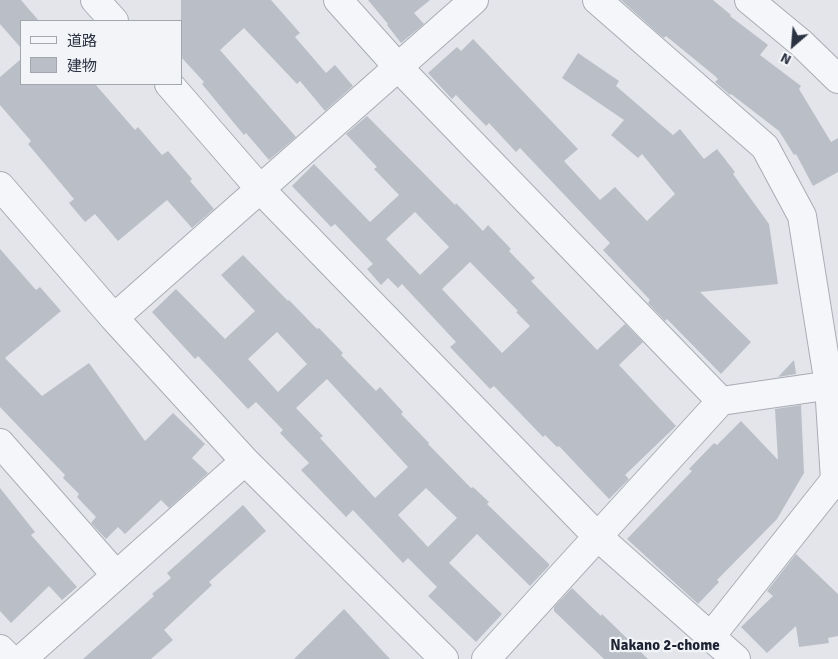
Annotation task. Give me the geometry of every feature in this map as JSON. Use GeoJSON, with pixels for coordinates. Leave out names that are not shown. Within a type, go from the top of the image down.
{"type":"FeatureCollection","features":[{"type":"Feature","properties":{"kind":"street"},"geometry":{"type":"LineString","coordinates":[[95,0],[113,20]]}},
{"type":"Feature","properties":{"kind":"street"},"geometry":{"type":"LineString","coordinates":[[338,0],[398,67],[721,401]]}},
{"type":"Feature","properties":{"kind":"street"},"geometry":{"type":"LineString","coordinates":[[114,318],[474,0]]}},
{"type":"Feature","properties":{"kind":"street"},"geometry":{"type":"LineString","coordinates":[[597,0],[765,146],[802,216],[833,384],[835,480],[710,636]]}},
{"type":"Feature","properties":{"kind":"street"},"geometry":{"type":"LineString","coordinates":[[749,0],[801,44],[838,79]]}},
{"type":"Feature","properties":{"kind":"street"},"geometry":{"type":"LineString","coordinates":[[170,85],[261,190],[597,536],[736,659]]}},
{"type":"Feature","properties":{"kind":"street"},"geometry":{"type":"LineString","coordinates":[[0,186],[114,318],[244,461],[444,659]]}},
{"type":"Feature","properties":{"kind":"street"},"geometry":{"type":"LineString","coordinates":[[486,659],[721,401],[833,384]]}},
{"type":"Feature","properties":{"kind":"street"},"geometry":{"type":"LineString","coordinates":[[0,443],[116,575]]}},
{"type":"Feature","properties":{"kind":"street"},"geometry":{"type":"LineString","coordinates":[[22,659],[244,461]]}},
{"type":"Feature","properties":{"kind":"street"},"geometry":{"type":"LineString","coordinates":[[0,649],[10,659]]}},
{"type":"Feature","properties":{"kind":"building"},"geometry":{"type":"Polygon","coordinates":[[[0,0],[21,0],[38,20],[20,20],[20,47],[0,24],[0,0]]]}},
{"type":"Feature","properties":{"kind":"building"},"geometry":{"type":"Polygon","coordinates":[[[181,0],[271,0],[300,33],[295,37],[326,73],[335,65],[353,86],[325,111],[300,81],[297,84],[244,28],[220,50],[296,137],[269,160],[246,133],[244,135],[202,84],[204,82],[182,58],[181,0]]]}},
{"type":"Feature","properties":{"kind":"building"},"geometry":{"type":"Polygon","coordinates":[[[368,0],[430,0],[414,13],[424,24],[401,43],[368,0]]]}},
{"type":"Feature","properties":{"kind":"building"},"geometry":{"type":"Polygon","coordinates":[[[621,0],[713,0],[730,16],[768,45],[760,55],[801,86],[799,89],[831,142],[838,138],[838,172],[813,186],[796,154],[794,155],[779,131],[730,95],[715,82],[718,79],[715,76],[666,36],[664,38],[659,34],[621,0]]]}},
{"type":"Feature","properties":{"kind":"building"},"geometry":{"type":"Polygon","coordinates":[[[473,39],[578,149],[564,161],[600,200],[615,187],[647,221],[675,194],[642,154],[638,158],[611,135],[624,120],[562,78],[578,53],[619,81],[616,86],[673,135],[680,129],[704,159],[717,149],[735,172],[733,174],[769,224],[778,284],[700,292],[751,342],[721,374],[667,319],[665,321],[648,303],[650,300],[603,250],[610,243],[520,148],[516,152],[489,123],[486,126],[456,95],[452,99],[428,73],[457,47],[461,51],[473,39]]]}},
{"type":"Feature","properties":{"kind":"building"},"geometry":{"type":"Polygon","coordinates":[[[20,60],[20,85],[96,85],[135,130],[138,127],[162,155],[168,151],[214,209],[192,228],[167,200],[118,241],[95,214],[85,222],[69,203],[74,199],[28,144],[31,141],[0,105],[0,77],[20,60]]]}},
{"type":"Feature","properties":{"kind":"building"},"geometry":{"type":"Polygon","coordinates":[[[367,116],[483,231],[488,225],[511,249],[509,251],[535,278],[531,281],[597,350],[625,324],[643,342],[619,365],[676,426],[625,475],[629,479],[609,499],[559,446],[557,447],[545,435],[543,437],[494,386],[490,389],[450,347],[456,342],[402,284],[398,288],[388,278],[381,285],[367,269],[373,264],[335,224],[331,227],[292,186],[314,164],[370,222],[399,195],[374,169],[377,167],[346,134],[367,116]],[[415,212],[386,239],[420,275],[449,247],[415,212]],[[470,262],[442,289],[502,353],[530,326],[516,312],[518,311],[470,262]]]}},
{"type":"Feature","properties":{"kind":"building"},"geometry":{"type":"Polygon","coordinates":[[[0,249],[36,290],[40,287],[61,311],[5,358],[42,396],[89,363],[145,441],[173,413],[205,444],[192,458],[208,473],[169,508],[161,500],[125,534],[118,527],[106,539],[91,523],[96,517],[77,497],[79,494],[63,478],[65,475],[0,407],[0,249]]]}},
{"type":"Feature","properties":{"kind":"building"},"geometry":{"type":"Polygon","coordinates":[[[243,255],[317,329],[319,328],[343,353],[341,355],[376,391],[380,387],[428,444],[471,488],[473,487],[489,502],[487,504],[549,564],[530,586],[477,534],[449,563],[502,614],[476,642],[428,596],[437,587],[408,558],[403,563],[353,510],[346,517],[301,470],[309,463],[280,433],[283,430],[256,402],[248,409],[198,356],[195,359],[152,312],[176,289],[225,339],[255,311],[221,275],[243,255]],[[277,332],[248,359],[278,392],[307,364],[277,332]],[[327,379],[296,408],[323,436],[320,438],[375,498],[408,467],[327,379]],[[426,488],[398,515],[428,547],[457,518],[426,488]]]}},
{"type":"Feature","properties":{"kind":"building"},"geometry":{"type":"Polygon","coordinates":[[[794,360],[796,374],[778,377],[794,360]]]}},
{"type":"Feature","properties":{"kind":"building"},"geometry":{"type":"Polygon","coordinates":[[[801,405],[804,473],[777,519],[717,580],[719,582],[698,604],[627,539],[692,471],[689,469],[714,443],[717,445],[741,421],[778,460],[775,409],[801,405]]]}},
{"type":"Feature","properties":{"kind":"building"},"geometry":{"type":"Polygon","coordinates":[[[0,488],[35,532],[31,535],[77,587],[62,600],[49,586],[11,623],[0,611],[0,488]]]}},
{"type":"Feature","properties":{"kind":"building"},"geometry":{"type":"Polygon","coordinates":[[[243,505],[266,531],[209,582],[212,585],[164,630],[173,640],[151,659],[83,659],[154,596],[152,594],[171,578],[167,573],[243,505]]]}},
{"type":"Feature","properties":{"kind":"building"},"geometry":{"type":"Polygon","coordinates":[[[796,554],[838,594],[838,636],[828,638],[829,643],[799,647],[796,626],[767,653],[741,627],[773,596],[767,591],[796,554]]]}},
{"type":"Feature","properties":{"kind":"building"},"geometry":{"type":"Polygon","coordinates":[[[572,588],[648,659],[604,659],[554,611],[554,607],[572,588]]]}},
{"type":"Feature","properties":{"kind":"building"},"geometry":{"type":"Polygon","coordinates":[[[344,609],[390,659],[294,659],[344,609]]]}},
{"type":"Feature","properties":{"kind":"district","name":"Nakano 2-chome"},"geometry":{"type":"Point","coordinates":[665,646]}}]}
